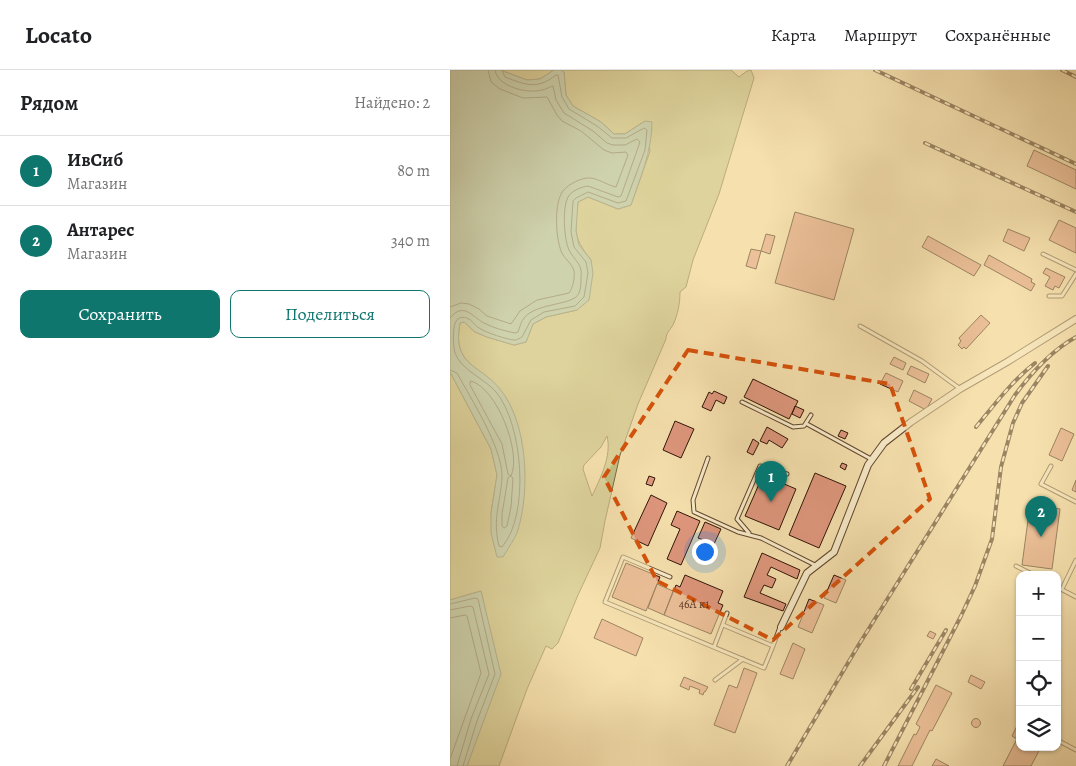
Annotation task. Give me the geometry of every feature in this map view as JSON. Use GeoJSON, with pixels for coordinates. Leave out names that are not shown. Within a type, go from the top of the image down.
{"type":"FeatureCollection","features":[{"type":"Feature","properties":{"kind":"street"},"geometry":{"type":"LineString","coordinates":[[781,627],[807,572],[834,552],[863,476],[884,443],[960,389],[1076,319]]}},
{"type":"Feature","properties":{"kind":"lane"},"geometry":{"type":"LineString","coordinates":[[1042,254],[1076,272],[1062,296],[1049,296]]}},
{"type":"Feature","properties":{"kind":"lane"},"geometry":{"type":"LineString","coordinates":[[860,326],[922,361],[960,389]]}},
{"type":"Feature","properties":{"kind":"lane"},"geometry":{"type":"LineString","coordinates":[[742,402],[794,428],[807,424],[812,415]]}},
{"type":"Feature","properties":{"kind":"lane"},"geometry":{"type":"LineString","coordinates":[[807,424],[872,460]]}},
{"type":"Feature","properties":{"kind":"lane"},"geometry":{"type":"LineString","coordinates":[[708,458],[693,500],[694,512],[738,532],[761,538],[816,566]]}},
{"type":"Feature","properties":{"kind":"lane"},"geometry":{"type":"LineString","coordinates":[[750,534],[737,519],[760,466],[787,474]]}},
{"type":"Feature","properties":{"kind":"lane"},"geometry":{"type":"LineString","coordinates":[[1050,466],[1041,484],[1076,502]]}},
{"type":"Feature","properties":{"kind":"lane"},"geometry":{"type":"LineString","coordinates":[[670,577],[623,558],[605,602],[764,668],[781,627]]}},
{"type":"Feature","properties":{"kind":"lane"},"geometry":{"type":"LineString","coordinates":[[1076,560],[1062,589],[1076,596]]}},
{"type":"Feature","properties":{"kind":"lane"},"geometry":{"type":"LineString","coordinates":[[1016,566],[1026,571]]}},
{"type":"Feature","properties":{"kind":"lane"},"geometry":{"type":"LineString","coordinates":[[714,647],[727,613]]}},
{"type":"Feature","properties":{"kind":"lane"},"geometry":{"type":"LineString","coordinates":[[723,625],[773,646]]}},
{"type":"Feature","properties":{"kind":"lane"},"geometry":{"type":"LineString","coordinates":[[715,680],[743,659]]}},
{"type":"Feature","properties":{"kind":"lane"},"geometry":{"type":"LineString","coordinates":[[1061,742],[1076,750]]}},
{"type":"Feature","properties":{"kind":"highlighted area"},"geometry":{"type":"Polygon","coordinates":[[[688,350],[890,384],[930,499],[773,640],[657,581],[604,477],[688,350]]]}},
{"type":"Feature","properties":{"kind":"green space"},"geometry":{"type":"Polygon","coordinates":[[[500,70],[554,70],[540,79],[527,80],[500,70]]]}},
{"type":"Feature","properties":{"kind":"green space"},"geometry":{"type":"Polygon","coordinates":[[[561,70],[731,70],[739,77],[751,70],[754,78],[719,194],[693,260],[686,287],[680,292],[676,317],[667,333],[638,404],[620,455],[600,548],[558,643],[552,649],[546,646],[527,689],[499,766],[467,766],[482,723],[489,628],[481,591],[450,600],[450,372],[491,449],[497,475],[491,513],[503,557],[490,379],[468,362],[464,356],[459,342],[460,323],[464,322],[475,332],[487,337],[514,345],[526,342],[533,324],[546,317],[577,310],[591,260],[576,233],[578,202],[588,197],[618,209],[631,205],[650,151],[645,121],[625,134],[614,134],[601,122],[573,106],[566,95],[564,72],[561,70]],[[607,436],[601,447],[584,465],[583,469],[592,496],[607,459],[607,436]]]}},
{"type":"Feature","properties":{"kind":"water"},"geometry":{"type":"Polygon","coordinates":[[[450,70],[500,70],[527,80],[540,79],[554,70],[561,70],[564,72],[566,95],[573,106],[601,122],[614,134],[625,134],[645,121],[652,122],[648,154],[631,205],[618,209],[588,197],[578,202],[576,231],[579,245],[591,260],[593,273],[589,300],[577,310],[546,317],[533,324],[526,342],[514,345],[487,337],[475,332],[464,322],[460,323],[460,348],[464,356],[469,363],[500,389],[509,403],[521,438],[525,477],[522,514],[517,533],[503,557],[497,557],[491,533],[491,513],[497,475],[491,449],[450,372],[450,70]]]}},
{"type":"Feature","properties":{"kind":"water"},"geometry":{"type":"Polygon","coordinates":[[[481,591],[501,674],[467,766],[450,766],[450,600],[481,591]]]}},
{"type":"Feature","properties":{"kind":"building"},"geometry":{"type":"Polygon","coordinates":[[[1034,150],[1076,170],[1076,189],[1027,166],[1034,150]]]}},
{"type":"Feature","properties":{"kind":"building"},"geometry":{"type":"Polygon","coordinates":[[[795,212],[854,229],[834,300],[775,283],[795,212]]]}},
{"type":"Feature","properties":{"kind":"building"},"geometry":{"type":"Polygon","coordinates":[[[1059,220],[1076,228],[1076,253],[1049,240],[1059,220]]]}},
{"type":"Feature","properties":{"kind":"building"},"geometry":{"type":"Polygon","coordinates":[[[1008,229],[1030,238],[1024,251],[1003,241],[1008,229]]]}},
{"type":"Feature","properties":{"kind":"building"},"geometry":{"type":"Polygon","coordinates":[[[766,234],[775,236],[770,254],[761,251],[766,234]]]}},
{"type":"Feature","properties":{"kind":"building"},"geometry":{"type":"Polygon","coordinates":[[[928,236],[981,265],[974,276],[922,247],[928,236]]]}},
{"type":"Feature","properties":{"kind":"building"},"geometry":{"type":"Polygon","coordinates":[[[751,249],[761,251],[756,269],[746,266],[751,249]]]}},
{"type":"Feature","properties":{"kind":"building"},"geometry":{"type":"Polygon","coordinates":[[[989,255],[1032,279],[1031,282],[1035,284],[1031,291],[984,265],[989,255]]]}},
{"type":"Feature","properties":{"kind":"building"},"geometry":{"type":"Polygon","coordinates":[[[1046,268],[1065,277],[1059,288],[1055,286],[1053,290],[1045,286],[1050,277],[1043,273],[1046,268]]]}},
{"type":"Feature","properties":{"kind":"building"},"geometry":{"type":"Polygon","coordinates":[[[981,315],[990,323],[966,349],[964,347],[962,349],[958,345],[961,341],[959,338],[981,315]]]}},
{"type":"Feature","properties":{"kind":"building"},"geometry":{"type":"Polygon","coordinates":[[[894,357],[906,363],[903,370],[890,364],[894,357]]]}},
{"type":"Feature","properties":{"kind":"building"},"geometry":{"type":"Polygon","coordinates":[[[911,366],[929,374],[925,383],[907,374],[911,366]]]}},
{"type":"Feature","properties":{"kind":"building"},"geometry":{"type":"Polygon","coordinates":[[[886,373],[903,381],[898,392],[880,384],[886,373]]]}},
{"type":"Feature","properties":{"kind":"building"},"geometry":{"type":"Polygon","coordinates":[[[753,379],[798,401],[789,419],[744,397],[753,379]]]}},
{"type":"Feature","properties":{"kind":"building"},"geometry":{"type":"Polygon","coordinates":[[[914,390],[932,399],[926,410],[909,401],[914,390]]]}},
{"type":"Feature","properties":{"kind":"building"},"geometry":{"type":"Polygon","coordinates":[[[714,391],[727,397],[724,404],[716,400],[711,411],[702,407],[709,392],[712,394],[714,391]]]}},
{"type":"Feature","properties":{"kind":"building"},"geometry":{"type":"Polygon","coordinates":[[[795,406],[804,410],[800,418],[792,414],[795,406]]]}},
{"type":"Feature","properties":{"kind":"building"},"geometry":{"type":"Polygon","coordinates":[[[675,421],[694,429],[681,458],[663,450],[675,421]]]}},
{"type":"Feature","properties":{"kind":"building"},"geometry":{"type":"Polygon","coordinates":[[[767,427],[788,439],[782,448],[769,440],[767,444],[760,441],[767,427]]]}},
{"type":"Feature","properties":{"kind":"building"},"geometry":{"type":"Polygon","coordinates":[[[1061,428],[1074,434],[1062,461],[1049,455],[1061,428]]]}},
{"type":"Feature","properties":{"kind":"building"},"geometry":{"type":"Polygon","coordinates":[[[841,430],[848,433],[845,439],[838,436],[841,430]]]}},
{"type":"Feature","properties":{"kind":"building"},"geometry":{"type":"Polygon","coordinates":[[[753,439],[759,443],[753,455],[747,452],[753,439]]]}},
{"type":"Feature","properties":{"kind":"building"},"geometry":{"type":"Polygon","coordinates":[[[842,463],[847,465],[845,470],[840,467],[842,463]]]}},
{"type":"Feature","properties":{"kind":"building"},"geometry":{"type":"Polygon","coordinates":[[[815,473],[846,486],[819,548],[789,535],[815,473]]]}},
{"type":"Feature","properties":{"kind":"building"},"geometry":{"type":"Polygon","coordinates":[[[763,475],[796,489],[779,530],[745,516],[763,475]]]}},
{"type":"Feature","properties":{"kind":"building"},"geometry":{"type":"Polygon","coordinates":[[[649,476],[655,478],[652,486],[646,484],[649,476]]]}},
{"type":"Feature","properties":{"kind":"building"},"geometry":{"type":"Polygon","coordinates":[[[1076,480],[1076,492],[1072,490],[1076,480]]]}},
{"type":"Feature","properties":{"kind":"building"},"geometry":{"type":"Polygon","coordinates":[[[651,495],[667,503],[648,546],[631,538],[651,495]]]}},
{"type":"Feature","properties":{"kind":"building"},"geometry":{"type":"Polygon","coordinates":[[[1030,505],[1060,509],[1052,569],[1022,565],[1030,505]]]}},
{"type":"Feature","properties":{"kind":"building"},"geometry":{"type":"Polygon","coordinates":[[[677,511],[700,521],[681,565],[667,559],[680,529],[671,525],[677,511]]]}},
{"type":"Feature","properties":{"kind":"building"},"geometry":{"type":"Polygon","coordinates":[[[705,522],[721,529],[714,544],[698,538],[705,522]]]}},
{"type":"Feature","properties":{"kind":"building"},"geometry":{"type":"Polygon","coordinates":[[[762,553],[800,570],[797,579],[771,567],[767,575],[776,579],[772,588],[764,585],[760,593],[786,604],[783,611],[744,597],[762,553]]]}},
{"type":"Feature","properties":{"kind":"building"},"geometry":{"type":"Polygon","coordinates":[[[626,563],[660,577],[646,611],[612,597],[626,563]]]}},
{"type":"Feature","properties":{"kind":"building"},"geometry":{"type":"Polygon","coordinates":[[[685,575],[723,591],[718,603],[723,605],[711,634],[664,615],[676,585],[680,587],[685,575]]]}},
{"type":"Feature","properties":{"kind":"building"},"geometry":{"type":"Polygon","coordinates":[[[834,575],[846,580],[836,603],[824,598],[834,575]]]}},
{"type":"Feature","properties":{"kind":"building"},"geometry":{"type":"Polygon","coordinates":[[[657,584],[673,591],[664,615],[648,608],[657,584]]]}},
{"type":"Feature","properties":{"kind":"building"},"geometry":{"type":"Polygon","coordinates":[[[809,599],[824,605],[812,633],[798,627],[809,599]]]}},
{"type":"Feature","properties":{"kind":"building"},"geometry":{"type":"Polygon","coordinates":[[[602,619],[643,638],[636,656],[594,638],[602,619]]]}},
{"type":"Feature","properties":{"kind":"building"},"geometry":{"type":"Polygon","coordinates":[[[930,631],[936,634],[933,639],[927,636],[930,631]]]}},
{"type":"Feature","properties":{"kind":"building"},"geometry":{"type":"Polygon","coordinates":[[[793,643],[805,649],[793,679],[780,674],[793,643]]]}},
{"type":"Feature","properties":{"kind":"building"},"geometry":{"type":"Polygon","coordinates":[[[744,668],[757,673],[735,733],[714,725],[729,685],[737,688],[744,668]]]}},
{"type":"Feature","properties":{"kind":"building"},"geometry":{"type":"Polygon","coordinates":[[[971,675],[985,682],[981,689],[968,682],[971,675]]]}},
{"type":"Feature","properties":{"kind":"building"},"geometry":{"type":"Polygon","coordinates":[[[684,677],[708,687],[703,695],[699,693],[700,690],[690,686],[689,690],[680,686],[684,677]]]}},
{"type":"Feature","properties":{"kind":"building"},"geometry":{"type":"Polygon","coordinates":[[[936,685],[952,693],[932,731],[930,730],[912,766],[898,766],[914,734],[916,735],[920,727],[916,724],[936,685]]]}},
{"type":"Feature","properties":{"kind":"building"},"geometry":{"type":"Polygon","coordinates":[[[976,719],[980,723],[976,727],[972,723],[976,719]]]}},
{"type":"Feature","properties":{"kind":"building"},"geometry":{"type":"Polygon","coordinates":[[[1016,728],[1016,738],[1012,736],[1016,728]]]}},
{"type":"Feature","properties":{"kind":"building"},"geometry":{"type":"Polygon","coordinates":[[[1016,741],[1016,751],[1039,751],[1031,766],[1003,766],[1016,741]]]}},
{"type":"Feature","properties":{"kind":"building"},"geometry":{"type":"Polygon","coordinates":[[[936,759],[949,766],[932,766],[936,759]]]}},
{"type":"Feature","properties":{"kind":"railway"},"geometry":{"type":"LineString","coordinates":[[875,70],[1076,164]]}},
{"type":"Feature","properties":{"kind":"railway"},"geometry":{"type":"LineString","coordinates":[[1062,70],[1076,77]]}},
{"type":"Feature","properties":{"kind":"railway"},"geometry":{"type":"LineString","coordinates":[[925,143],[1076,212]]}},
{"type":"Feature","properties":{"kind":"railway"},"geometry":{"type":"LineString","coordinates":[[787,766],[858,646],[1015,395],[1043,363],[1058,349],[1076,337]]}},
{"type":"Feature","properties":{"kind":"railway"},"geometry":{"type":"LineString","coordinates":[[976,427],[1011,385],[1035,363]]}},
{"type":"Feature","properties":{"kind":"railway"},"geometry":{"type":"LineString","coordinates":[[884,766],[975,586],[992,539],[1001,467],[1013,423],[1022,403],[1048,366]]}},
{"type":"Feature","properties":{"kind":"railway"},"geometry":{"type":"LineString","coordinates":[[911,689],[946,630]]}},
{"type":"Feature","properties":{"kind":"railway"},"geometry":{"type":"LineString","coordinates":[[860,766],[918,687]]}},
{"type":"Feature","properties":{"kind":"place","name":"ИвСиб"},"geometry":{"type":"Point","coordinates":[771,502]}},
{"type":"Feature","properties":{"kind":"place","name":"Антарес"},"geometry":{"type":"Point","coordinates":[1041,537]}}]}
